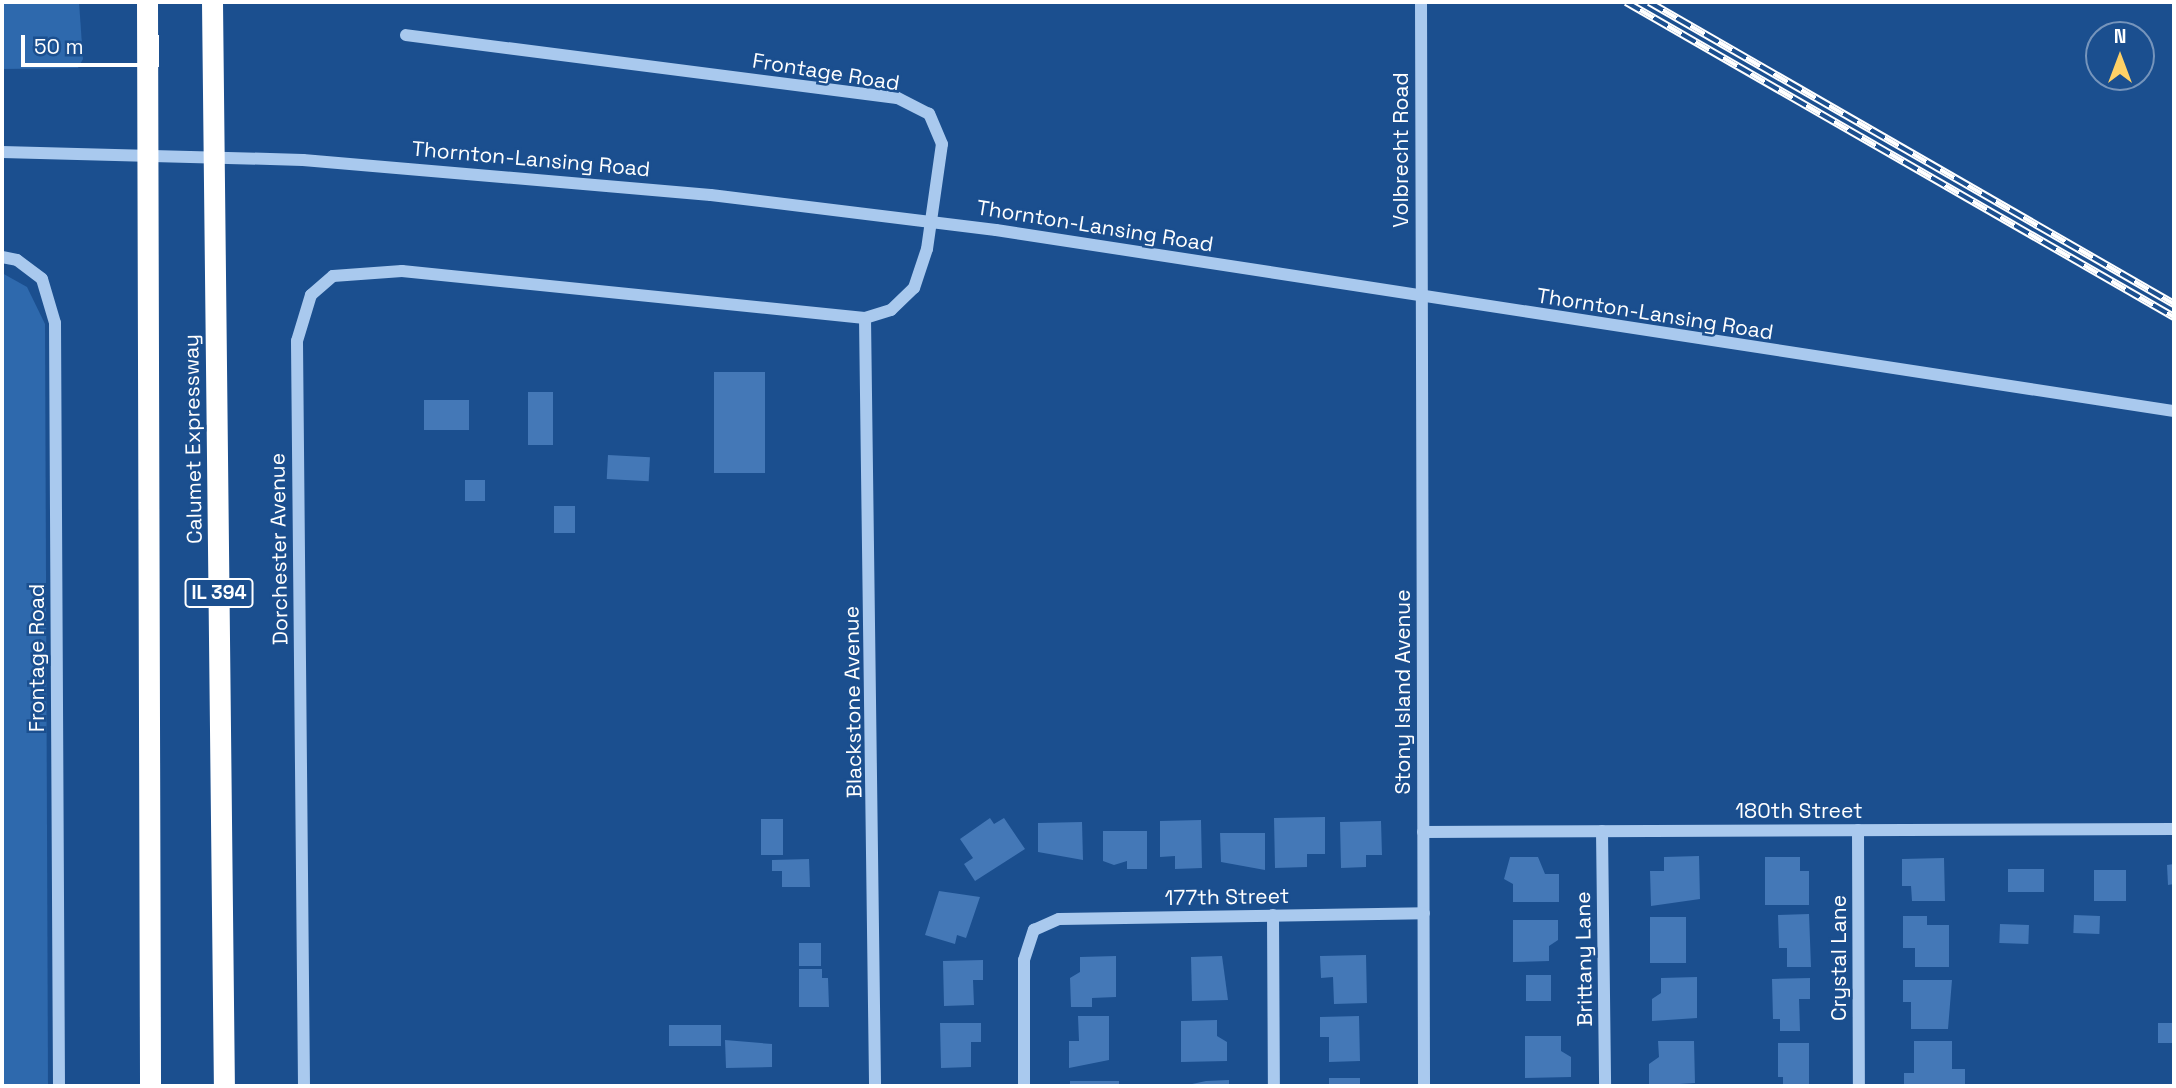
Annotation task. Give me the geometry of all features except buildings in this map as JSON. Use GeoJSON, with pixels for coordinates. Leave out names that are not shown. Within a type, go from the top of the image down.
{"type":"FeatureCollection","features":[{"type":"Feature","properties":{"kind":"highway","name":"Calumet Expressway"},"geometry":{"type":"LineString","coordinates":[[147,2],[150,1086]]}},
{"type":"Feature","properties":{"kind":"highway","name":"Calumet Expressway"},"geometry":{"type":"LineString","coordinates":[[212,2],[224,1086]]}},
{"type":"Feature","properties":{"kind":"highway"},"geometry":{"type":"LineString","coordinates":[[214,100],[223,2]]}},
{"type":"Feature","properties":{"kind":"street","name":"Volbrecht Road"},"geometry":{"type":"LineString","coordinates":[[1420,298],[1421,2]]}},
{"type":"Feature","properties":{"kind":"street","name":"Frontage Road"},"geometry":{"type":"LineString","coordinates":[[406,35],[897,98],[929,114],[942,144],[931,221],[915,288],[891,310],[865,318],[583,292]]}},
{"type":"Feature","properties":{"kind":"street","name":"Thornton-Lansing Road"},"geometry":{"type":"LineString","coordinates":[[2,152],[303,160],[671,191],[931,221],[1420,298],[2174,411]]}},
{"type":"Feature","properties":{"kind":"street","name":"Frontage Road"},"geometry":{"type":"LineString","coordinates":[[2,257],[17,260],[42,279],[55,323],[59,1086]]}},
{"type":"Feature","properties":{"kind":"street","name":"Dorchester Avenue"},"geometry":{"type":"LineString","coordinates":[[304,1086],[297,341],[303,310],[333,276],[362,270],[583,292]]}},
{"type":"Feature","properties":{"kind":"street","name":"Stony Island Avenue"},"geometry":{"type":"LineString","coordinates":[[1420,298],[1424,1086]]}},
{"type":"Feature","properties":{"kind":"street","name":"Blackstone Avenue"},"geometry":{"type":"LineString","coordinates":[[865,318],[875,1086]]}},
{"type":"Feature","properties":{"kind":"street","name":"180th Street"},"geometry":{"type":"LineString","coordinates":[[1423,832],[2174,829]]}},
{"type":"Feature","properties":{"kind":"street","name":"Crystal Lane"},"geometry":{"type":"LineString","coordinates":[[1858,830],[1859,1086]]}},
{"type":"Feature","properties":{"kind":"street","name":"Brittany Lane"},"geometry":{"type":"LineString","coordinates":[[1602,831],[1605,1086]]}},
{"type":"Feature","properties":{"kind":"street","name":"177th Street"},"geometry":{"type":"LineString","coordinates":[[1024,1086],[1024,960],[1034,930],[1059,919],[1424,914]]}},
{"type":"Feature","properties":{"kind":"street"},"geometry":{"type":"LineString","coordinates":[[1273,915],[1274,1086]]}},
{"type":"Feature","properties":{"kind":"shaded area"},"geometry":{"type":"Polygon","coordinates":[[[2,2],[79,2],[83,59],[78,68],[2,69],[2,2]]]}},
{"type":"Feature","properties":{"kind":"shaded area"},"geometry":{"type":"Polygon","coordinates":[[[2,273],[27,287],[45,324],[48,1086],[2,1086],[2,273]]]}},
{"type":"Feature","properties":{"kind":"railway"},"geometry":{"type":"LineString","coordinates":[[1626,2],[2174,317]]}},
{"type":"Feature","properties":{"kind":"railway"},"geometry":{"type":"LineString","coordinates":[[1649,2],[2174,304]]}}]}
